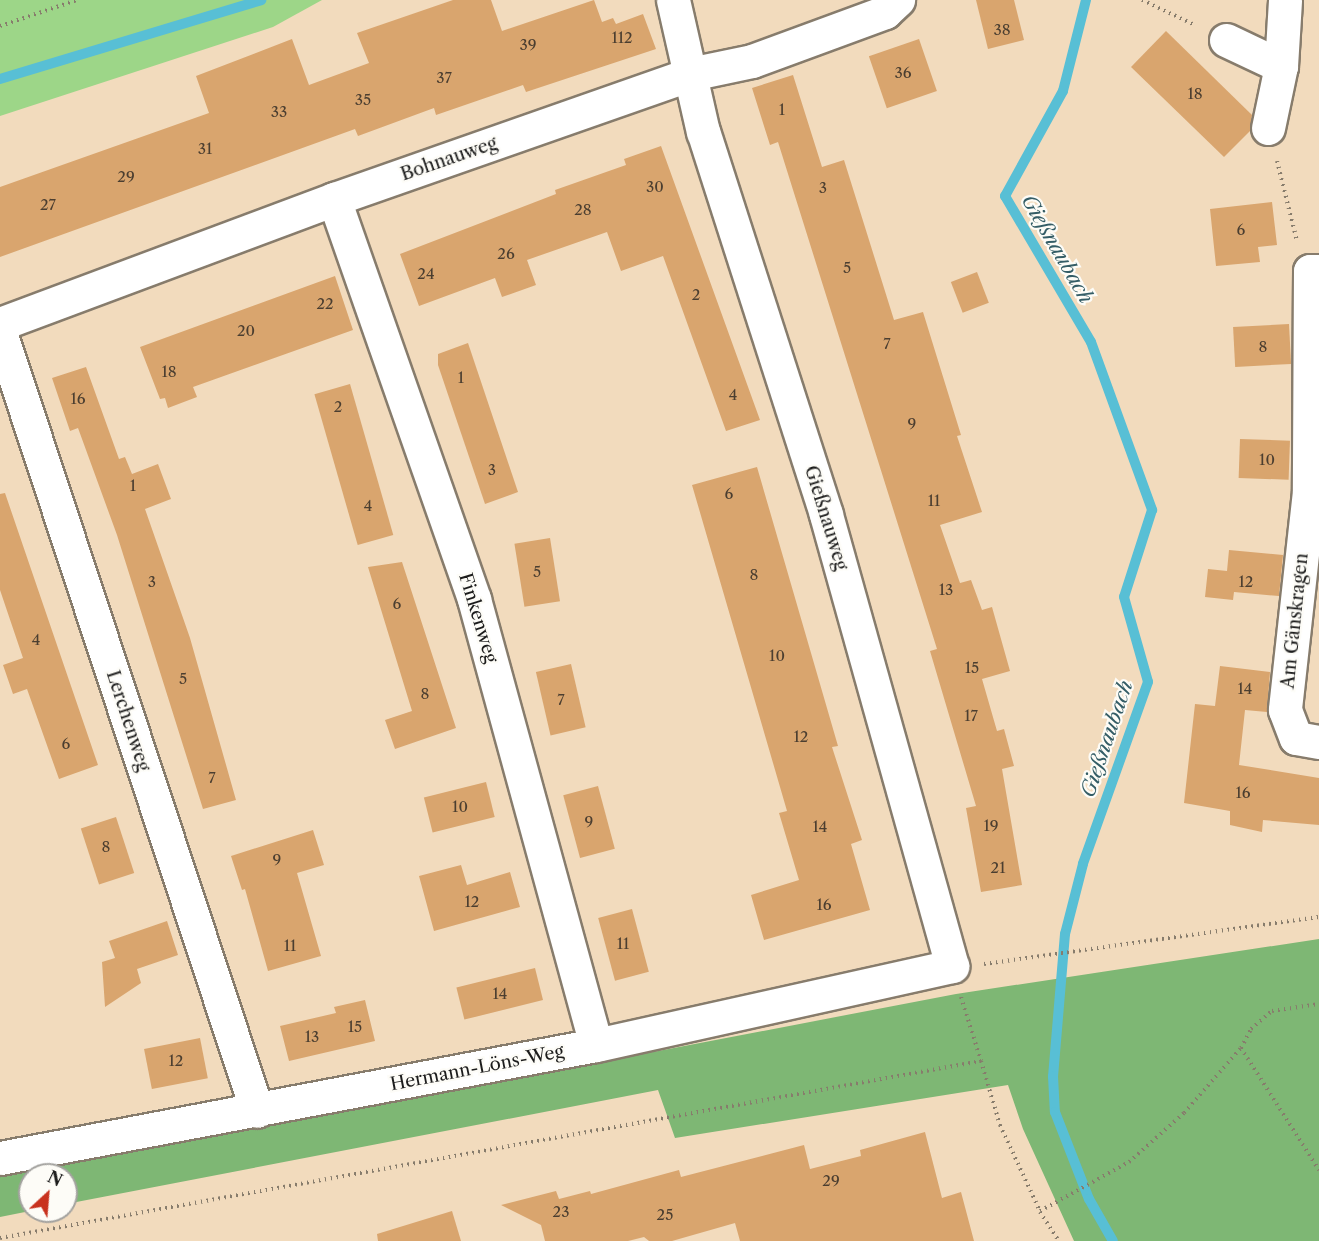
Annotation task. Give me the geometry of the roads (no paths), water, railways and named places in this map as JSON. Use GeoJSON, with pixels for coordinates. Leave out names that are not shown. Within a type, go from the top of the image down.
{"type":"FeatureCollection","features":[{"type":"Feature","properties":{"kind":"street","name":"Gießnauweg"},"geometry":{"type":"LineString","coordinates":[[673,0],[703,132],[826,514],[952,966]]}},
{"type":"Feature","properties":{"kind":"street","name":"Bohnauweg"},"geometry":{"type":"LineString","coordinates":[[0,324],[334,199],[690,74],[752,61],[885,12],[898,0]]}},
{"type":"Feature","properties":{"kind":"street"},"geometry":{"type":"LineString","coordinates":[[1268,128],[1281,66],[1285,0]]}},
{"type":"Feature","properties":{"kind":"street"},"geometry":{"type":"LineString","coordinates":[[1226,40],[1281,66]]}},
{"type":"Feature","properties":{"kind":"street","name":"Finkenweg"},"geometry":{"type":"LineString","coordinates":[[334,199],[474,599],[596,1045]]}},
{"type":"Feature","properties":{"kind":"street","name":"Am Gänskragen"},"geometry":{"type":"LineString","coordinates":[[1314,271],[1309,491],[1285,710],[1296,738],[1319,742]]}},
{"type":"Feature","properties":{"kind":"street","name":"Lerchenweg"},"geometry":{"type":"LineString","coordinates":[[0,332],[257,1111]]}},
{"type":"Feature","properties":{"kind":"street","name":"Hermann-Löns-Weg"},"geometry":{"type":"LineString","coordinates":[[0,1158],[596,1045],[952,966]]}},
{"type":"Feature","properties":{"kind":"waterway"},"geometry":{"type":"LineString","coordinates":[[0,79],[261,0]]}},
{"type":"Feature","properties":{"kind":"waterway","name":"Gießnaubach"},"geometry":{"type":"LineString","coordinates":[[1086,0],[1063,91],[1005,196],[1091,342],[1152,510],[1124,597],[1148,682],[1083,864],[1065,934],[1053,1076],[1055,1112],[1089,1199],[1113,1241]]}}]}
